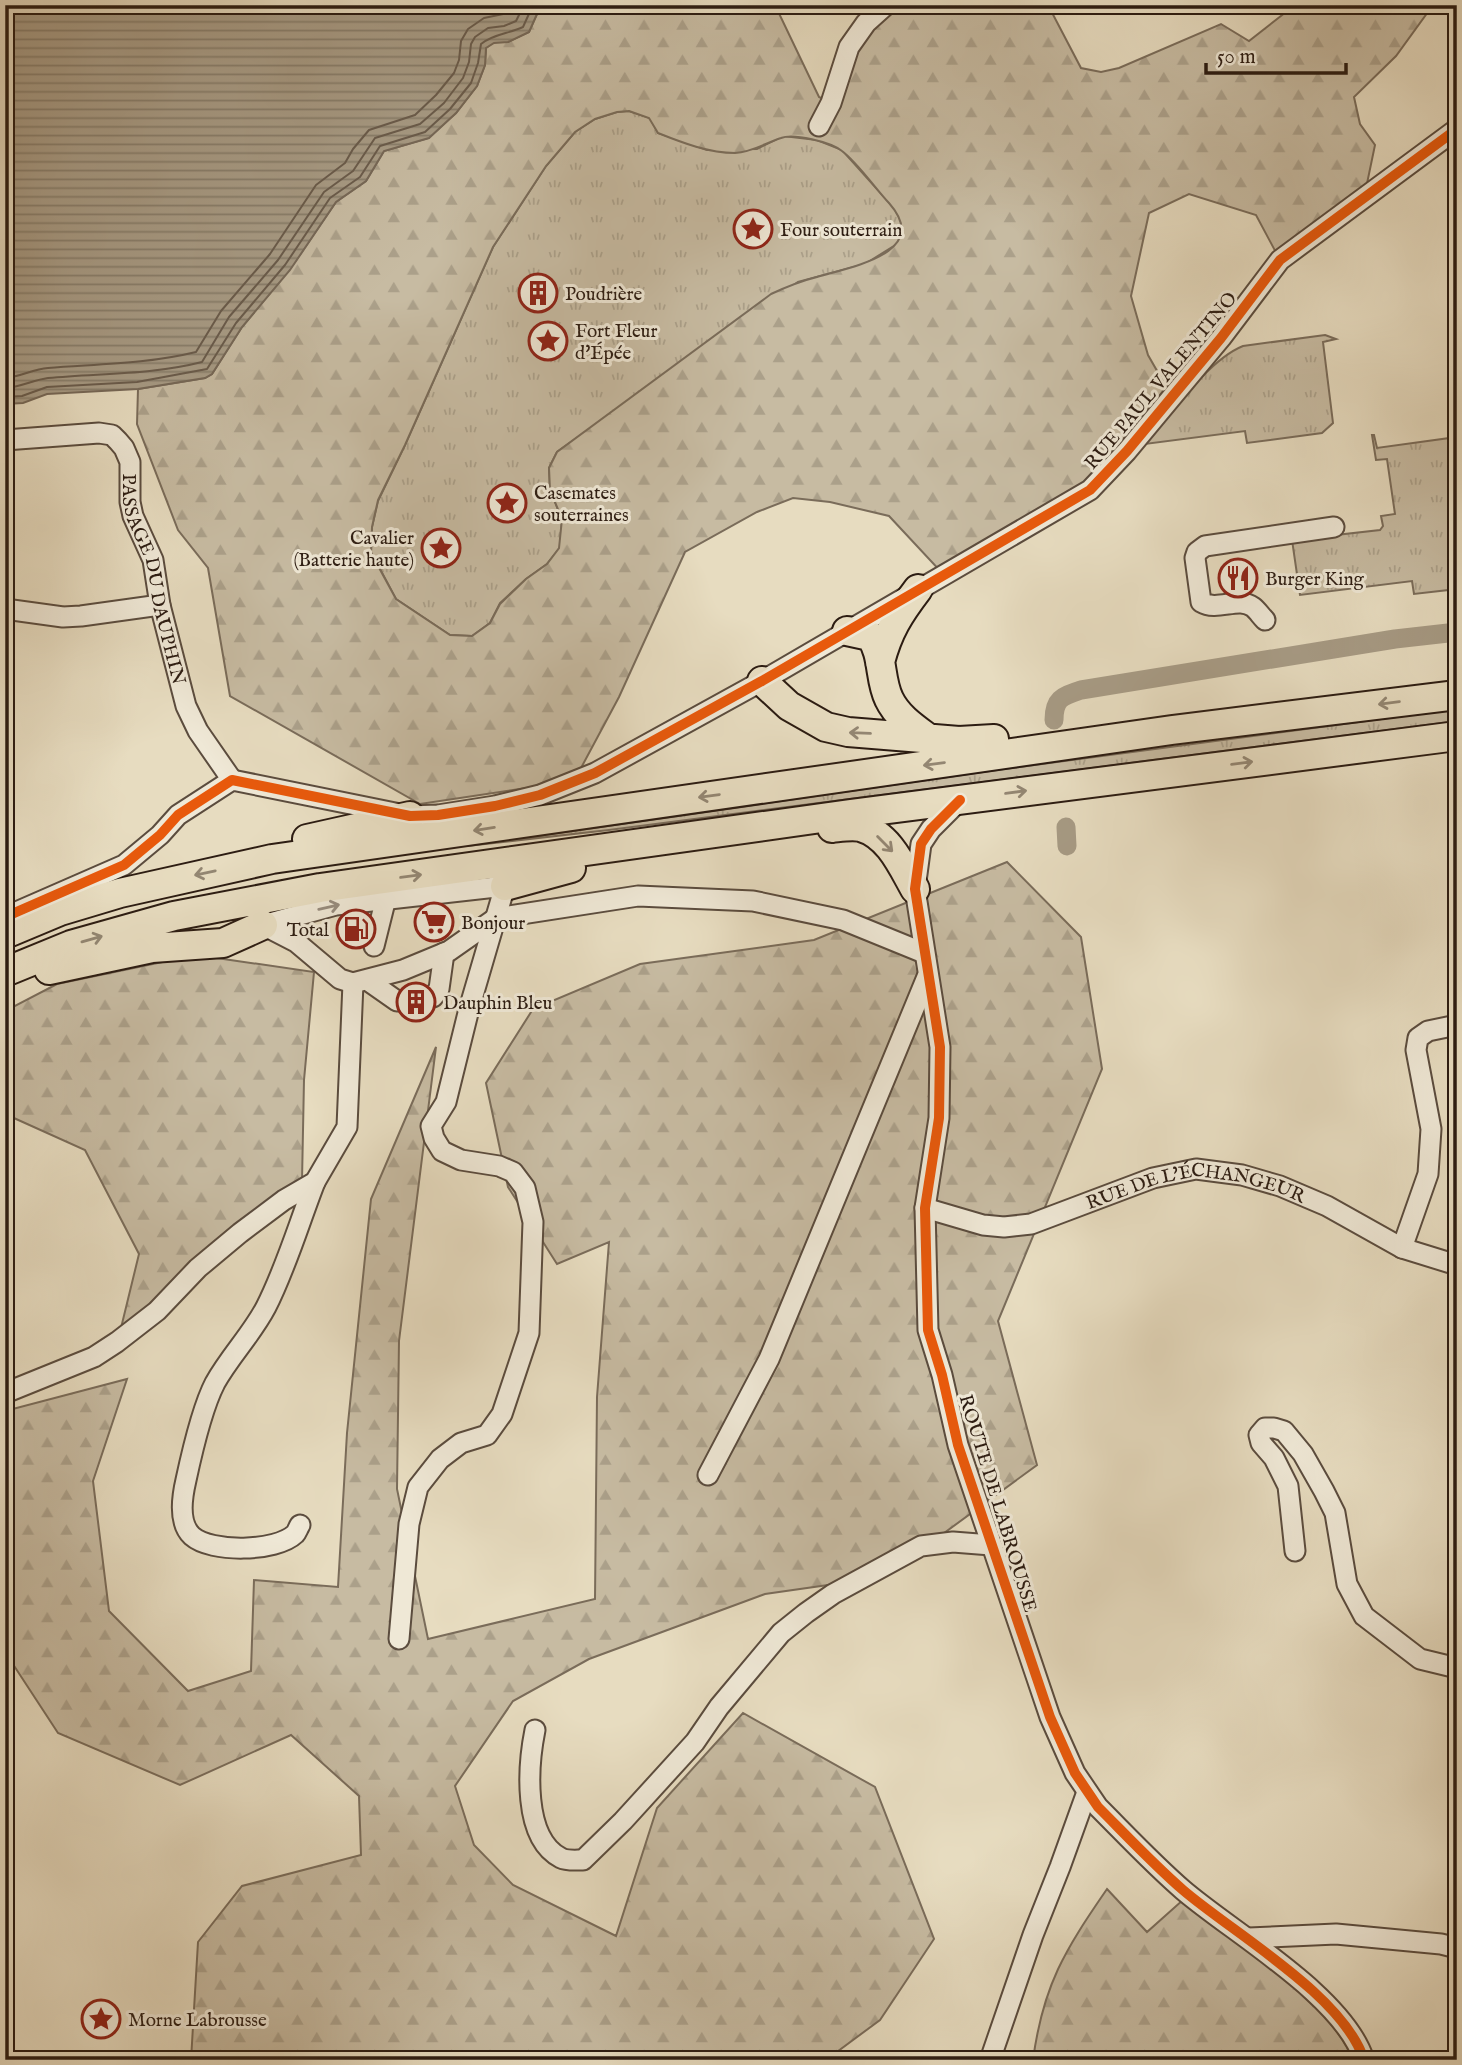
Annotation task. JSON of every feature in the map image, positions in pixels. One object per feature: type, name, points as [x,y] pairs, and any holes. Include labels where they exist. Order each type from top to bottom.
[{"type":"highway","points":[[880,662],[887,635],[918,589]]},
{"type":"highway","points":[[847,631],[870,636],[878,646],[889,699],[907,723],[928,738]]},
{"type":"highway","points":[[762,681],[789,706],[826,727],[848,732],[959,741],[1172,730]]},
{"type":"highway","points":[[5,934],[60,911],[120,893],[272,859],[1172,730],[1457,695]]},
{"type":"highway","points":[[5,972],[71,945],[187,913],[320,888],[774,824],[1457,736]]},
{"type":"highway","points":[[272,859],[298,842],[410,816]]},
{"type":"highway","points":[[774,824],[824,829],[860,827],[888,844],[915,889]]},
{"type":"highway","points":[[505,886],[706,834]]},
{"type":"highway","points":[[5,981],[152,948],[223,943],[263,925]]},
{"type":"street","points":[[819,126],[831,103],[849,47],[866,23],[886,5]]},
{"type":"street","name":"RUE PAUL VALENTINO","points":[[232,780],[410,816],[438,815],[495,806],[540,795],[595,773],[762,681],[1090,490],[1127,451],[1221,338],[1280,260],[1457,129]]},
{"type":"street","name":"PASSAGE DU DAUPHIN","points":[[5,440],[99,433],[112,435],[124,448],[130,462],[130,502],[133,516],[153,561],[160,605],[186,706],[198,731],[232,780]]},
{"type":"street","points":[[1265,620],[1247,604],[1218,607],[1201,602],[1195,558],[1198,552],[1205,546],[1334,527]]},
{"type":"street","points":[[5,609],[63,617],[160,605]]},
{"type":"street","points":[[5,917],[124,865],[160,835],[178,815],[232,780]]},
{"type":"street","name":"ROUTE DE LABROUSSE","points":[[960,800],[931,829],[921,844],[915,889],[940,1047],[939,1118],[925,1208],[928,1330],[958,1445],[1050,1717],[1075,1773],[1087,1792],[1098,1807],[1183,1890],[1249,1938],[1346,2024],[1364,2060]]},
{"type":"street","points":[[263,925],[336,905],[505,886],[446,1101],[431,1126],[442,1151],[461,1160],[499,1166],[513,1172],[525,1188],[533,1222],[529,1333],[502,1414],[487,1435],[461,1443],[440,1460],[418,1487],[409,1524],[398,1639]]},
{"type":"street","points":[[360,982],[404,970],[444,953],[496,918],[638,896],[753,901],[844,920],[924,953]]},
{"type":"street","points":[[374,946],[386,898]]},
{"type":"street","points":[[263,925],[296,942],[340,979],[360,982],[397,1001],[433,996],[439,989],[444,953]]},
{"type":"street","points":[[708,1475],[769,1359],[928,976]]},
{"type":"street","points":[[300,1525],[294,1535],[276,1543],[218,1548],[193,1536],[184,1525],[182,1506],[206,1406],[215,1382],[251,1334],[267,1306],[314,1182],[347,1127],[360,982]]},
{"type":"street","points":[[1402,1248],[1428,1174],[1431,1129],[1416,1050],[1418,1038],[1428,1031],[1457,1025]]},
{"type":"street","name":"RUE DE L'ÉCHANGEUR","points":[[925,1208],[983,1225],[1004,1227],[1031,1224],[1153,1178],[1196,1169],[1242,1175],[1280,1186],[1327,1206],[1402,1248],[1457,1265]]},
{"type":"street","points":[[5,1393],[94,1357],[117,1342],[157,1311],[198,1268],[240,1233],[284,1200],[314,1182]]},
{"type":"street","points":[[1295,1551],[1288,1486],[1274,1458],[1261,1443],[1259,1435],[1265,1428],[1284,1431],[1303,1454],[1324,1490],[1335,1513],[1347,1584],[1364,1616],[1420,1660],[1457,1668]]},
{"type":"street","points":[[535,1730],[529,1795],[536,1822],[549,1850],[564,1860],[583,1860],[623,1822],[695,1742],[719,1707],[782,1633],[806,1613],[833,1594],[921,1546],[953,1542],[991,1545]]},
{"type":"street","points":[[990,2060],[1032,1935],[1087,1792]]},
{"type":"street","points":[[1249,1938],[1336,1934],[1441,1944],[1457,1948]]},
{"type":"green space","points":[[541,5],[775,5],[819,97],[823,99],[836,55],[850,28],[874,5],[1048,5],[1081,68],[1101,72],[1119,68],[1221,24],[1249,41],[1295,5],[1433,5],[1396,56],[1354,97],[1360,124],[1375,145],[1364,198],[1280,260],[1256,215],[1189,194],[1149,213],[1131,296],[1148,355],[1172,397],[1114,464],[943,574],[889,516],[830,502],[793,498],[757,512],[685,552],[619,697],[581,768],[533,787],[420,804],[230,696],[208,568],[178,530],[137,424],[138,389],[205,378],[212,374],[242,327],[290,269],[336,202],[366,181],[384,151],[428,138],[456,113],[477,86],[485,65],[486,48],[494,42],[508,42],[529,32]],"holes":[[[629,111],[649,118],[658,133],[686,144],[716,151],[741,152],[787,137],[830,144],[854,162],[889,203],[900,220],[901,234],[894,246],[882,255],[771,294],[557,452],[549,468],[550,490],[562,519],[559,548],[547,564],[526,579],[500,604],[490,623],[472,636],[450,635],[396,599],[371,553],[372,527],[378,500],[493,247],[546,166],[575,132],[595,119]]]},
{"type":"green space","points":[[629,111],[650,118],[658,133],[707,150],[757,149],[783,136],[817,140],[842,150],[894,208],[903,224],[901,237],[897,244],[865,264],[798,282],[557,452],[549,468],[550,490],[562,519],[560,548],[547,564],[500,603],[490,623],[472,636],[450,635],[396,599],[371,552],[372,527],[378,501],[493,247],[546,166],[575,132],[595,119]]},
{"type":"green space","points":[[1325,335],[1336,339],[1323,342],[1333,423],[1322,433],[1247,443],[1245,431],[1145,444],[1190,389],[1230,353],[1243,346]]},
{"type":"green space","points":[[1372,435],[1377,448],[1457,437],[1457,589],[1414,594],[1412,581],[1300,595],[1292,540],[1380,530],[1383,526],[1381,516],[1395,514],[1387,459],[1376,460]]},
{"type":"green space","points":[[1457,709],[1457,721],[467,846],[1004,769]]},
{"type":"green space","points":[[1007,862],[1081,937],[1102,1069],[998,1321],[1037,1465],[884,1577],[765,1594],[589,1659],[513,1701],[455,1786],[474,1845],[513,1885],[616,1936],[657,1808],[743,1713],[875,1787],[934,1939],[880,2020],[826,2060],[191,2060],[198,1942],[242,1886],[361,1855],[359,1796],[291,1735],[180,1785],[58,1733],[5,1652],[5,1411],[127,1379],[93,1481],[109,1611],[188,1691],[251,1671],[254,1580],[338,1587],[347,1433],[371,1199],[436,1047],[399,1341],[397,1489],[428,1639],[595,1599],[597,1397],[609,1242],[557,1264],[508,1187],[486,1083],[533,1009],[640,964],[814,940]]},
{"type":"green space","points":[[196,955],[314,972],[304,1080],[302,1181],[120,1332],[139,1254],[85,1150],[5,1114],[5,1011],[57,984]]},
{"type":"green space","points":[[1107,1889],[1147,1932],[1184,1899],[1304,1997],[1343,2041],[1352,2060],[1033,2060],[1043,2010],[1058,1969]]},
{"type":"water","points":[[5,5],[541,5],[529,32],[486,48],[485,65],[477,86],[456,113],[429,138],[384,151],[366,181],[336,202],[290,270],[242,327],[212,374],[205,378],[138,389],[47,394],[23,403],[5,404]]},
{"type":"waterway","points":[[1054,720],[1058,702],[1081,690],[1395,639],[1457,632]]},
{"type":"waterway","points":[[1066,827],[1067,846]]},
{"type":"cycle path","points":[[5,917],[124,865],[160,835],[178,815],[232,780],[410,816],[438,815],[495,806],[540,795],[595,773],[762,681],[1090,490],[1127,451],[1221,338],[1280,260],[1457,129]]},
{"type":"cycle path","points":[[960,800],[931,829],[921,844],[915,889],[940,1047],[939,1118],[925,1208],[928,1330],[942,1375],[958,1445],[1050,1717],[1075,1773],[1098,1807],[1150,1860],[1204,1907],[1311,1989],[1353,2036],[1364,2060]]},
{"type":"place","name":"Four souterrain","points":[[753,229]]},
{"type":"place","name":"Poudrière","points":[[538,293]]},
{"type":"place","name":"Fort Fleur d'Épée","points":[[548,341]]},
{"type":"place","name":"Casemates souterraines","points":[[507,503]]},
{"type":"place","name":"Cavalier (Batterie haute)","points":[[441,548]]},
{"type":"place","name":"Burger King","points":[[1238,578]]},
{"type":"place","name":"Bonjour","points":[[434,922]]},
{"type":"place","name":"Total","points":[[356,929]]},
{"type":"place","name":"Dauphin Bleu","points":[[416,1002]]},
{"type":"place","name":"Morne Labrousse","points":[[101,2019]]}]
